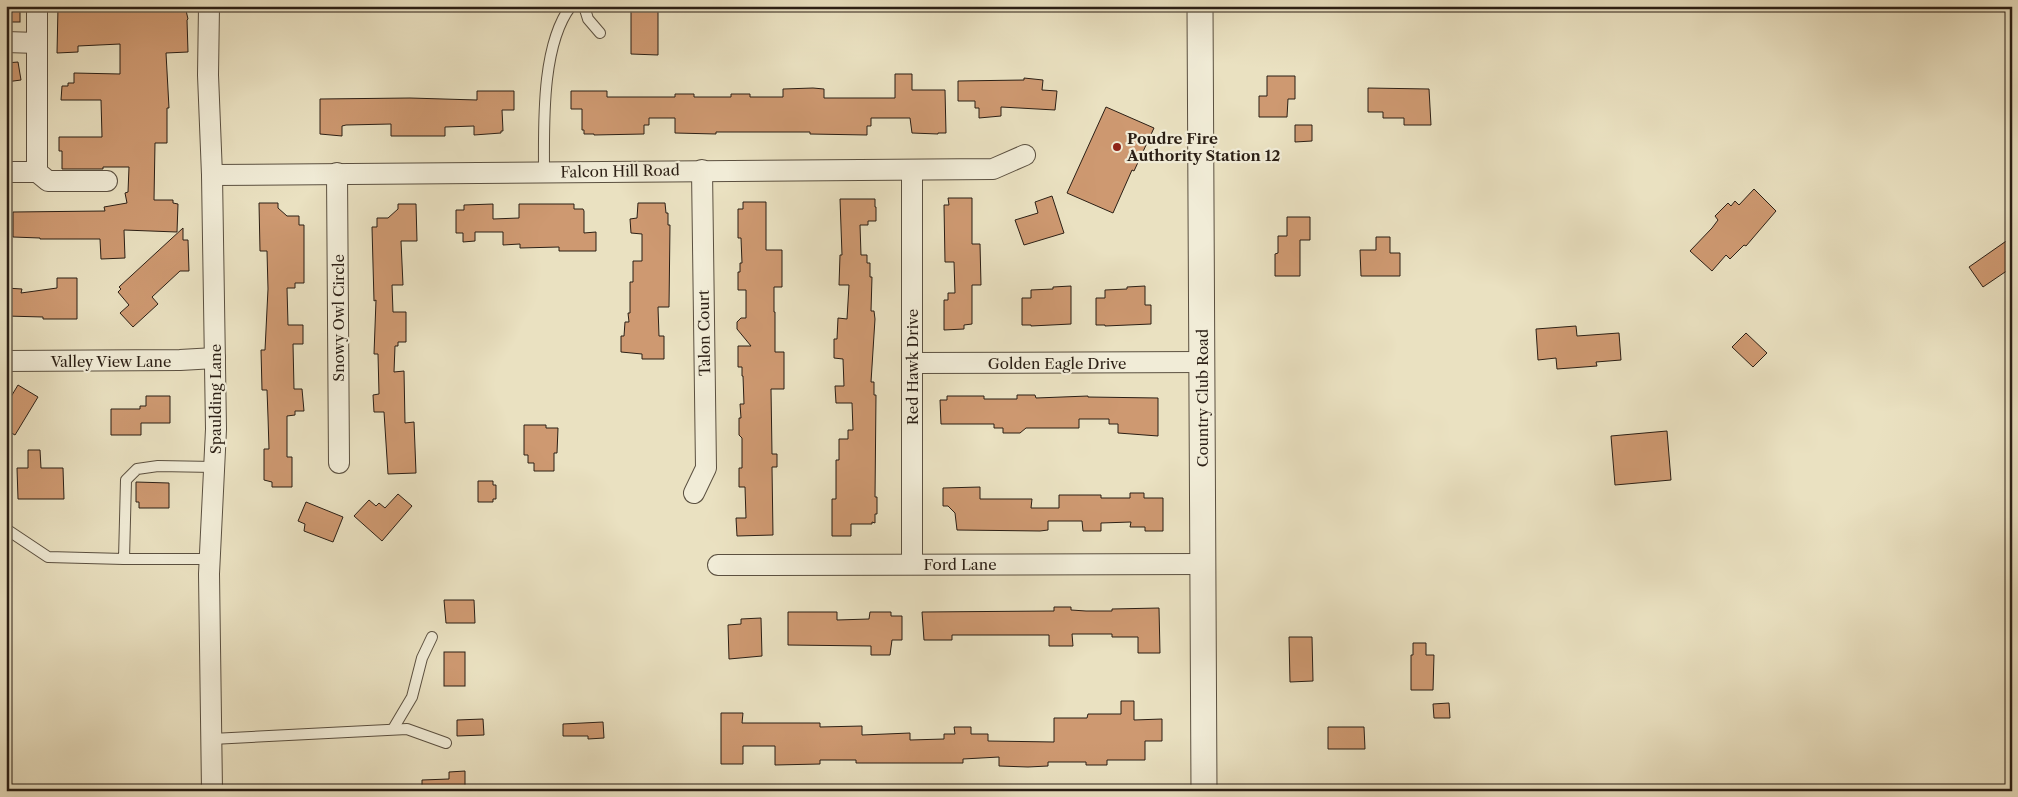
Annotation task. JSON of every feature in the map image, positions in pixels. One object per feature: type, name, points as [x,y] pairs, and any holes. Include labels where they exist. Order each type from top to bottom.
[{"type":"street","points":[[37,6],[37,172]]},
{"type":"street","name":"Spaulding Lane","points":[[209,6],[208,75],[212,176],[215,358],[214,467],[210,559],[212,791]]},
{"type":"street","name":"Country Club Road","points":[[1200,6],[1204,791]]},
{"type":"street","points":[[6,42],[37,43]]},
{"type":"street","name":"Falcon Hill Road","points":[[212,176],[702,170],[912,171],[993,169],[1025,155]]},
{"type":"street","name":"Talon Court","points":[[694,493],[706,468],[702,170]]},
{"type":"street","name":"Red Hawk Drive","points":[[912,171],[912,564]]},
{"type":"street","points":[[6,172],[37,172],[48,182],[107,181]]},
{"type":"street","name":"Snowy Owl Circle","points":[[337,174],[339,463]]},
{"type":"street","name":"Valley View Lane","points":[[6,361],[215,358]]},
{"type":"street","name":"Golden Eagle Drive","points":[[912,363],[1202,362]]},
{"type":"street","name":"Ford Lane","points":[[718,565],[1203,564]]},
{"type":"lane","points":[[544,172],[544,110],[549,72],[556,38],[572,6]]},
{"type":"lane","points":[[584,6],[588,19],[600,33]]},
{"type":"lane","points":[[124,558],[126,480],[137,469],[158,466],[214,467]]},
{"type":"lane","points":[[6,529],[48,557],[210,559]]},
{"type":"lane","points":[[393,729],[412,697],[422,658],[432,637]]},
{"type":"lane","points":[[212,739],[407,728],[446,743]]},
{"type":"building","points":[[6,6],[20,6],[20,22],[6,22]]},
{"type":"building","points":[[185,6],[188,19],[188,52],[166,53],[169,108],[167,108],[167,143],[155,143],[154,200],[173,200],[173,203],[178,204],[177,232],[124,230],[125,258],[101,259],[100,239],[13,237],[13,212],[105,211],[104,207],[127,203],[125,193],[128,192],[129,167],[62,169],[62,151],[59,151],[59,137],[102,137],[101,100],[61,100],[62,86],[74,83],[74,73],[120,74],[120,44],[78,46],[78,52],[57,53],[58,7]]},
{"type":"building","points":[[631,6],[658,6],[658,55],[631,54]]},
{"type":"building","points":[[18,62],[21,80],[6,82],[6,63]]},
{"type":"building","points":[[895,74],[912,74],[912,90],[945,90],[946,133],[912,133],[910,118],[871,118],[871,126],[867,126],[867,135],[810,134],[810,132],[675,133],[675,118],[649,118],[649,125],[644,125],[644,134],[594,135],[584,134],[584,130],[582,130],[582,109],[571,109],[571,91],[607,91],[607,97],[675,97],[675,94],[694,94],[694,97],[731,97],[731,94],[750,94],[750,97],[783,97],[783,89],[813,88],[824,89],[824,98],[895,98]]},
{"type":"building","points":[[1267,76],[1295,76],[1295,99],[1288,99],[1287,117],[1259,117],[1259,96],[1267,96]]},
{"type":"building","points":[[1024,78],[1043,80],[1042,90],[1057,91],[1055,110],[1001,107],[1001,116],[979,118],[979,108],[975,108],[975,101],[958,101],[958,81],[1024,80]]},
{"type":"building","points":[[1368,88],[1429,89],[1431,125],[1404,125],[1404,118],[1383,118],[1383,112],[1368,112]]},
{"type":"building","points":[[477,91],[514,91],[514,110],[502,110],[503,131],[501,133],[474,135],[474,126],[445,127],[445,136],[391,136],[391,124],[346,125],[342,126],[342,136],[320,134],[320,99],[410,98],[477,100]]},
{"type":"building","name":"Poudre Fire Authority Station 12","points":[[1106,107],[1154,128],[1134,171],[1132,170],[1113,213],[1067,193]]},
{"type":"building","points":[[1295,125],[1312,125],[1312,141],[1295,142]]},
{"type":"building","points":[[1754,189],[1776,211],[1746,246],[1744,245],[1730,259],[1726,255],[1712,271],[1690,251],[1712,228],[1718,220],[1715,216],[1728,203],[1731,206],[1735,201],[1739,205]]},
{"type":"building","points":[[1052,196],[1064,233],[1024,245],[1015,220],[1038,213],[1035,202]]},
{"type":"building","points":[[948,198],[972,198],[972,244],[980,244],[981,285],[972,285],[972,324],[964,325],[964,329],[944,330],[944,300],[948,300],[948,293],[955,293],[954,262],[945,262],[944,205],[949,205]]},
{"type":"building","points":[[840,199],[875,199],[876,207],[876,221],[868,221],[868,225],[860,225],[861,255],[867,255],[867,263],[870,263],[870,277],[872,277],[871,311],[874,311],[875,319],[871,382],[874,382],[874,395],[876,395],[875,497],[877,497],[877,514],[875,514],[875,523],[851,524],[851,536],[832,536],[832,499],[836,499],[836,460],[839,460],[839,439],[848,439],[848,430],[853,430],[852,403],[836,403],[835,386],[844,386],[843,359],[834,358],[834,339],[837,339],[838,318],[847,319],[849,285],[839,285],[840,255],[842,255]]},
{"type":"building","points":[[743,202],[766,202],[766,250],[782,250],[782,287],[774,287],[775,352],[784,352],[784,389],[771,389],[772,454],[777,454],[777,467],[772,467],[773,535],[737,536],[736,518],[746,518],[745,487],[739,487],[739,468],[742,468],[742,438],[739,435],[739,418],[741,418],[740,404],[744,404],[742,367],[738,367],[738,346],[751,346],[737,329],[737,322],[741,318],[746,318],[746,290],[738,290],[738,272],[740,272],[740,263],[742,263],[741,238],[738,238],[738,209],[743,209]]},
{"type":"building","points":[[259,203],[278,203],[278,208],[287,216],[299,216],[299,225],[304,225],[304,283],[295,283],[295,288],[287,288],[288,325],[303,325],[303,344],[293,344],[294,389],[302,389],[304,411],[295,411],[295,415],[287,416],[287,457],[292,457],[292,487],[272,487],[272,482],[264,480],[264,449],[269,449],[267,390],[262,390],[261,350],[265,350],[268,289],[267,251],[260,251]]},
{"type":"building","points":[[638,203],[665,203],[666,213],[668,213],[668,225],[670,225],[669,307],[658,307],[659,336],[664,336],[664,359],[642,359],[642,354],[621,352],[621,336],[624,336],[625,322],[629,322],[630,282],[633,282],[633,261],[642,261],[642,234],[631,233],[630,219],[637,218]]},
{"type":"building","points":[[398,204],[416,204],[417,241],[401,241],[403,285],[392,285],[393,312],[406,312],[406,342],[398,342],[398,346],[395,346],[394,372],[404,371],[405,423],[414,422],[416,473],[388,474],[384,412],[374,412],[373,395],[379,394],[378,354],[374,354],[376,300],[374,301],[372,227],[377,227],[377,218],[388,218],[398,209]]},
{"type":"building","points":[[493,204],[493,219],[519,218],[519,204],[574,204],[574,209],[583,209],[584,211],[584,233],[596,232],[596,251],[559,251],[559,247],[520,248],[520,244],[503,245],[503,232],[475,232],[475,241],[463,242],[463,233],[456,233],[456,210],[464,210],[464,205]]},
{"type":"building","points":[[1287,217],[1310,217],[1310,240],[1300,240],[1300,276],[1275,276],[1275,254],[1278,253],[1278,236],[1287,236]]},
{"type":"building","points":[[183,228],[183,240],[188,240],[189,271],[180,271],[152,297],[158,304],[133,327],[120,313],[129,305],[118,292],[121,289],[119,287]]},
{"type":"building","points":[[1376,237],[1390,237],[1390,253],[1400,253],[1400,276],[1361,276],[1360,250],[1376,250]]},
{"type":"building","points":[[2012,237],[2012,265],[2007,268],[2008,270],[1983,287],[1969,267]]},
{"type":"building","points":[[57,278],[77,278],[77,319],[6,316],[6,288],[22,289],[21,293],[57,288]]},
{"type":"building","points":[[1071,286],[1071,324],[1022,325],[1022,298],[1031,298],[1031,290]]},
{"type":"building","points":[[1145,286],[1145,305],[1151,305],[1151,324],[1096,325],[1096,298],[1105,298],[1105,290]]},
{"type":"building","points":[[1576,326],[1577,336],[1619,333],[1621,360],[1596,362],[1597,366],[1557,369],[1556,358],[1538,360],[1536,329]]},
{"type":"building","points":[[1746,333],[1767,353],[1753,367],[1732,347]]},
{"type":"building","points":[[18,385],[38,397],[15,435],[6,430],[6,405]]},
{"type":"building","points":[[1017,395],[1035,395],[1036,398],[1088,396],[1158,398],[1158,436],[1118,433],[1118,424],[1109,424],[1109,419],[1079,419],[1079,428],[1026,428],[1020,433],[1003,433],[1003,428],[994,428],[994,424],[941,424],[940,400],[947,400],[947,396],[984,396],[984,399],[1017,399]]},
{"type":"building","points":[[146,396],[170,396],[170,423],[141,423],[141,435],[111,435],[111,409],[140,409],[140,406],[146,406]]},
{"type":"building","points":[[524,425],[546,425],[546,428],[558,428],[557,453],[554,453],[554,471],[534,471],[534,463],[528,463],[528,455],[524,455]]},
{"type":"building","points":[[1667,431],[1671,480],[1615,485],[1611,436]]},
{"type":"building","points":[[28,450],[40,450],[41,468],[63,468],[64,499],[18,499],[17,468],[28,468]]},
{"type":"building","points":[[478,481],[493,481],[493,485],[496,485],[496,499],[493,499],[493,502],[478,502]]},
{"type":"building","points":[[136,482],[169,483],[169,508],[139,508],[139,502],[136,502]]},
{"type":"building","points":[[980,487],[980,499],[1032,499],[1031,508],[1059,508],[1059,495],[1101,495],[1101,498],[1130,498],[1130,493],[1144,493],[1144,498],[1163,498],[1163,531],[1145,531],[1145,527],[1130,527],[1131,522],[1101,523],[1101,531],[1083,531],[1082,521],[1048,521],[1048,530],[1040,531],[957,530],[955,513],[948,506],[943,506],[943,488]]},
{"type":"building","points":[[398,494],[412,506],[382,541],[354,516],[369,500],[376,506],[379,503],[385,508]]},
{"type":"building","points":[[306,502],[343,517],[333,542],[304,531],[305,524],[298,521]]},
{"type":"building","points":[[444,600],[474,600],[475,623],[446,623]]},
{"type":"building","points":[[1054,607],[1071,607],[1071,610],[1086,611],[1159,608],[1160,653],[1138,653],[1138,637],[1112,637],[1112,634],[1072,634],[1073,646],[1049,646],[1049,635],[952,635],[952,640],[924,640],[922,612],[1054,611]]},
{"type":"building","points":[[788,612],[837,612],[837,620],[869,619],[870,612],[891,612],[891,616],[902,616],[902,640],[892,640],[890,655],[871,655],[871,646],[788,645]]},
{"type":"building","points":[[761,618],[762,656],[729,659],[728,625],[741,624],[741,619]]},
{"type":"building","points":[[1289,637],[1312,637],[1313,681],[1290,682]]},
{"type":"building","points":[[1413,643],[1426,643],[1426,655],[1434,655],[1433,690],[1411,690]]},
{"type":"building","points":[[444,652],[465,652],[465,686],[444,686]]},
{"type":"building","points":[[1121,701],[1134,701],[1134,720],[1162,719],[1162,741],[1145,741],[1145,760],[1107,760],[1107,765],[1086,765],[1086,762],[1048,762],[1048,766],[1028,767],[999,766],[999,757],[963,759],[963,763],[856,763],[856,760],[820,760],[820,764],[775,765],[775,746],[743,746],[743,764],[721,764],[721,713],[743,713],[742,723],[820,723],[820,727],[862,726],[862,735],[910,733],[910,740],[944,739],[944,734],[955,734],[954,727],[971,727],[971,734],[988,734],[988,741],[1054,742],[1054,718],[1087,718],[1088,714],[1121,714]]},
{"type":"building","points":[[1449,703],[1450,718],[1434,718],[1433,704]]},
{"type":"building","points":[[483,719],[484,735],[457,736],[457,720]]},
{"type":"building","points":[[603,722],[604,738],[588,739],[588,736],[563,736],[563,724]]},
{"type":"building","points":[[1328,727],[1364,727],[1365,749],[1328,749]]},
{"type":"building","points":[[465,771],[465,791],[422,791],[422,780],[449,779],[449,772]]},
{"type":"place","name":"Poudre Fire Authority Station 12","points":[[1117,147]]}]
